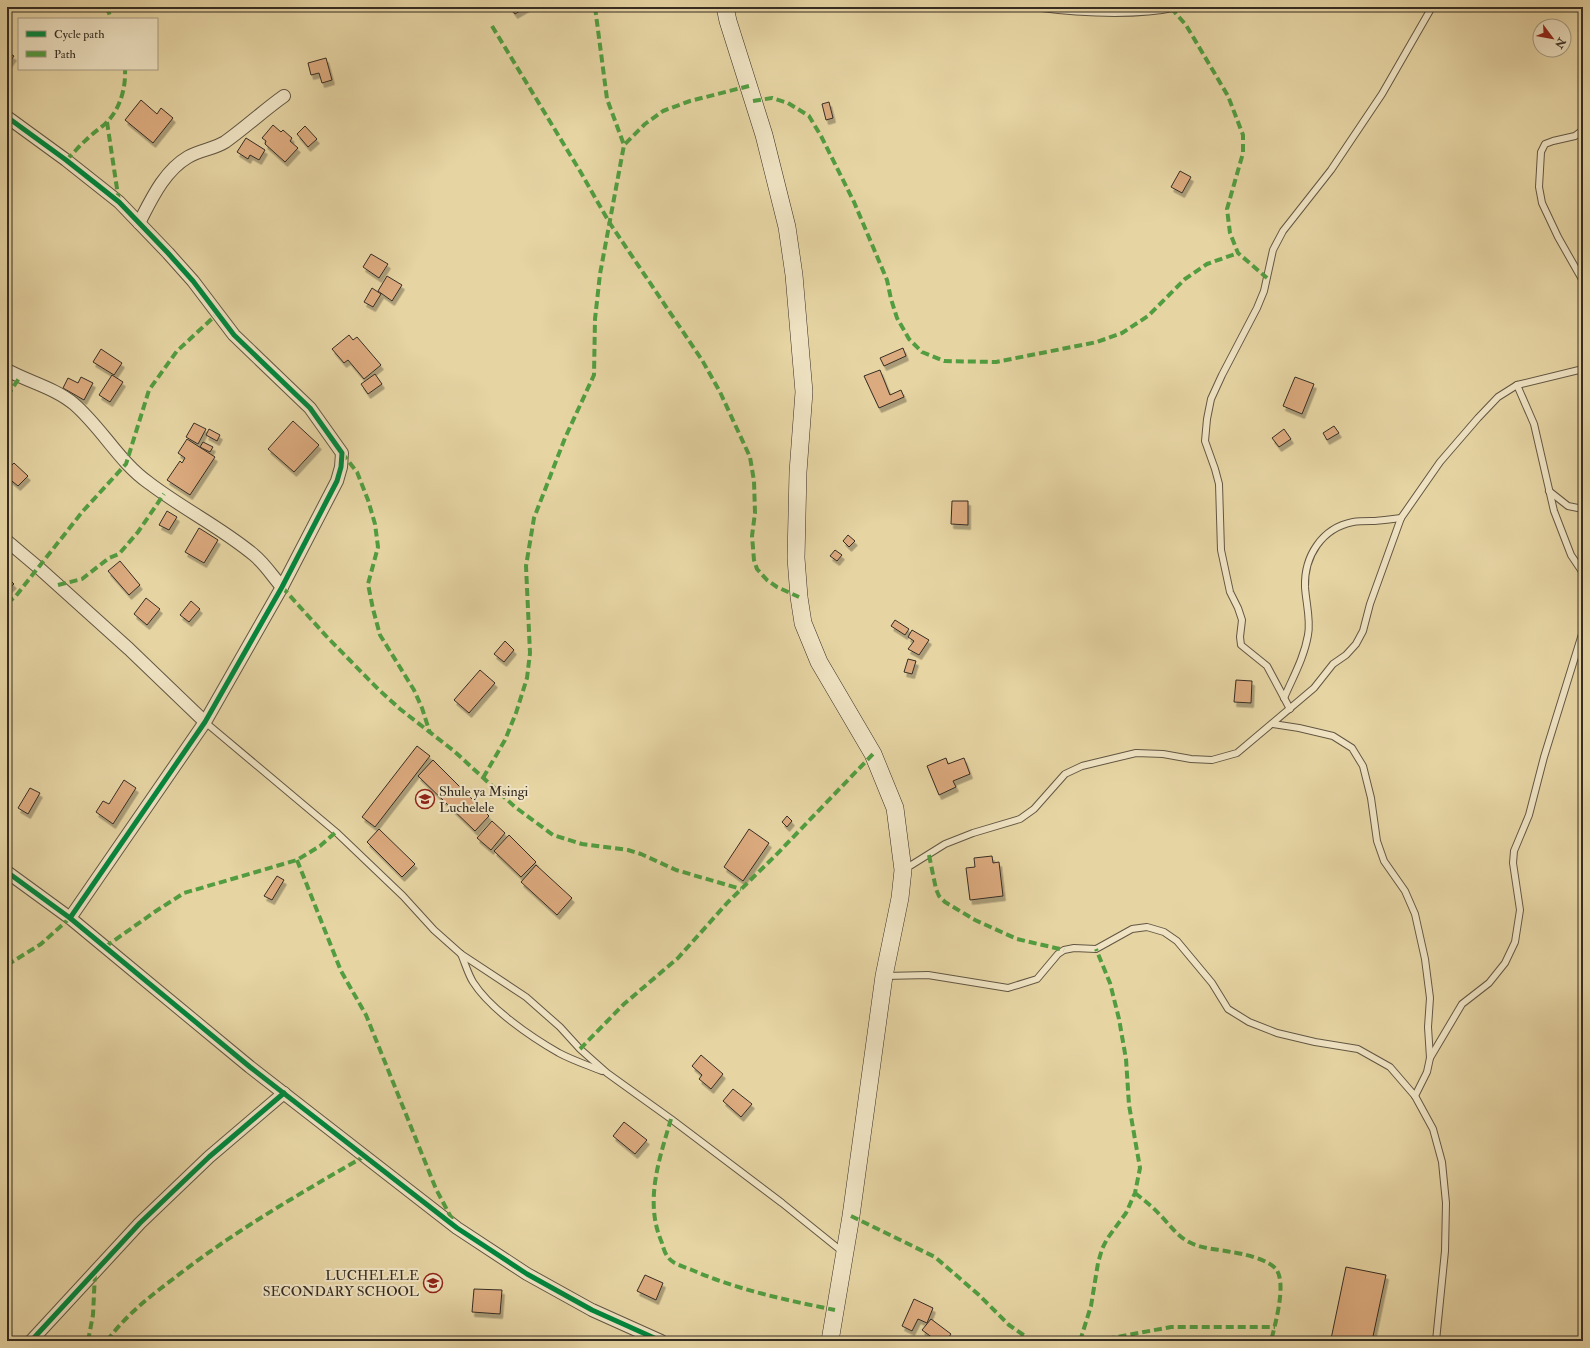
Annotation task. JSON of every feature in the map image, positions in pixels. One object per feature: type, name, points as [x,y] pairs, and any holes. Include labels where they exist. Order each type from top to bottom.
[{"type":"main road","points":[[725,7],[766,143],[787,227],[794,275],[804,392],[798,472],[796,558],[799,597],[803,622],[819,662],[873,754],[890,794],[895,808],[903,870],[900,898],[884,976],[845,1254],[830,1341]]},
{"type":"street","points":[[139,223],[162,182],[176,167],[188,157],[214,148],[225,142],[284,96]]},
{"type":"street","points":[[7,117],[66,160],[119,202],[193,281],[234,334],[310,408],[342,453],[341,467],[337,481],[282,587],[205,722],[70,918]]},
{"type":"street","points":[[7,370],[51,390],[72,403],[91,420],[126,464],[148,483],[228,535],[255,556],[282,587]]},
{"type":"street","points":[[7,541],[123,643],[205,722]]},
{"type":"street","points":[[7,872],[70,918],[250,1067],[457,1228],[527,1274],[592,1310],[661,1341]]},
{"type":"street","points":[[31,1341],[140,1223],[209,1157],[284,1094]]},
{"type":"lane","points":[[1033,7],[1126,13],[1178,7]]},
{"type":"lane","points":[[1290,709],[1267,666],[1241,645],[1240,637],[1242,620],[1230,592],[1221,550],[1219,484],[1205,441],[1211,399],[1262,296],[1273,250],[1283,231],[1331,170],[1382,94],[1432,7]]},
{"type":"lane","points":[[1583,130],[1575,136],[1545,144],[1541,152],[1539,187],[1542,203],[1558,237],[1583,281]]},
{"type":"lane","points":[[903,870],[945,844],[973,833],[1020,819],[1034,809],[1065,774],[1082,766],[1136,753],[1163,754],[1191,759],[1212,760],[1237,753],[1314,688],[1333,664],[1356,644],[1363,631],[1370,604],[1401,518],[1440,462],[1478,418],[1498,397],[1517,385],[1583,368]]},
{"type":"lane","points":[[1517,385],[1534,424],[1549,492],[1561,533],[1571,555],[1583,573]]},
{"type":"lane","points":[[1549,492],[1568,506],[1583,509]]},
{"type":"lane","points":[[1284,698],[1302,658],[1308,634],[1308,612],[1305,586],[1308,564],[1315,547],[1324,536],[1353,522],[1401,518]]},
{"type":"lane","points":[[1430,1058],[1462,1004],[1493,978],[1505,963],[1515,942],[1520,910],[1513,863],[1514,851],[1529,815],[1544,757],[1583,631]]},
{"type":"lane","points":[[205,722],[336,832],[403,896],[434,930],[461,954],[526,997],[560,1027],[580,1049],[607,1073],[776,1198],[845,1254]]},
{"type":"lane","points":[[1273,724],[1333,736],[1352,748],[1363,766],[1371,798],[1377,841],[1384,861],[1405,891],[1415,914],[1426,959],[1430,998],[1428,1027],[1430,1058],[1427,1072],[1415,1096]]},
{"type":"lane","points":[[884,976],[928,975],[1008,988],[1037,979],[1058,954],[1064,950],[1074,948],[1096,949],[1132,929],[1148,927],[1164,932],[1177,941],[1212,983],[1228,1010],[1249,1022],[1277,1033],[1315,1042],[1358,1049],[1390,1066],[1415,1096],[1433,1129],[1442,1162],[1446,1203],[1445,1251],[1436,1341]]},
{"type":"lane","points":[[461,954],[473,982],[482,995],[499,1011],[529,1034],[560,1053],[607,1073]]},
{"type":"building","points":[[510,7],[527,7],[515,14]]},
{"type":"building","points":[[7,52],[14,56],[7,66]]},
{"type":"building","points":[[326,58],[332,80],[322,83],[319,73],[311,75],[308,63]]},
{"type":"building","points":[[141,100],[157,114],[161,108],[173,118],[153,143],[125,120]]},
{"type":"building","points":[[829,102],[833,118],[826,120],[822,104]]},
{"type":"building","points":[[273,125],[281,132],[283,130],[292,138],[290,141],[298,148],[285,162],[265,144],[266,141],[262,138]]},
{"type":"building","points":[[305,126],[317,139],[308,147],[297,134]]},
{"type":"building","points":[[246,138],[265,150],[259,160],[250,155],[248,159],[237,152]]},
{"type":"building","points":[[1180,171],[1191,177],[1182,193],[1171,187]]},
{"type":"building","points":[[371,254],[388,264],[379,278],[363,267]]},
{"type":"building","points":[[387,276],[402,285],[392,301],[378,291]]},
{"type":"building","points":[[372,288],[381,294],[373,307],[364,302]]},
{"type":"building","points":[[349,335],[353,340],[357,337],[381,365],[364,379],[348,360],[344,363],[332,349]]},
{"type":"building","points":[[903,348],[906,356],[884,366],[880,358]]},
{"type":"building","points":[[101,349],[122,363],[114,375],[93,362]]},
{"type":"building","points":[[880,370],[890,395],[901,390],[904,397],[879,408],[864,376]]},
{"type":"building","points":[[375,374],[382,384],[368,394],[361,384]]},
{"type":"building","points":[[112,375],[123,382],[110,402],[99,395]]},
{"type":"building","points":[[81,377],[93,383],[84,400],[63,388],[68,378],[78,383]]},
{"type":"building","points":[[1295,377],[1314,384],[1302,414],[1283,406]]},
{"type":"building","points":[[293,421],[319,445],[294,472],[268,449]]},
{"type":"building","points":[[194,423],[206,429],[198,444],[186,437]]},
{"type":"building","points":[[1334,426],[1339,433],[1327,440],[1323,433]]},
{"type":"building","points":[[209,429],[220,435],[217,441],[206,435]]},
{"type":"building","points":[[1284,429],[1291,439],[1279,447],[1272,438]]},
{"type":"building","points":[[187,439],[215,457],[190,495],[167,480],[180,461],[182,463],[185,458],[178,453]]},
{"type":"building","points":[[203,442],[213,447],[210,452],[200,447]]},
{"type":"building","points":[[14,463],[28,476],[18,486],[7,477],[7,470]]},
{"type":"building","points":[[952,501],[968,501],[968,525],[951,524]]},
{"type":"building","points":[[167,511],[177,517],[169,530],[159,525]]},
{"type":"building","points":[[199,528],[218,540],[204,563],[185,552]]},
{"type":"building","points":[[848,535],[855,541],[849,547],[843,541]]},
{"type":"building","points":[[835,550],[842,555],[837,561],[830,556]]},
{"type":"building","points":[[120,561],[140,585],[129,595],[108,571]]},
{"type":"building","points":[[7,577],[14,584],[7,590]]},
{"type":"building","points":[[146,598],[160,609],[147,625],[134,614]]},
{"type":"building","points":[[191,601],[200,609],[189,622],[180,615]]},
{"type":"building","points":[[895,620],[909,629],[905,635],[891,626]]},
{"type":"building","points":[[912,630],[929,640],[919,655],[908,649],[914,641],[908,637]]},
{"type":"building","points":[[505,641],[514,650],[504,662],[494,654]]},
{"type":"building","points":[[908,659],[916,661],[912,674],[904,672]]},
{"type":"building","points":[[480,670],[495,683],[469,713],[454,700]]},
{"type":"building","points":[[1236,680],[1252,681],[1251,703],[1234,702]]},
{"type":"building","points":[[417,746],[430,756],[375,827],[362,817]]},
{"type":"building","points":[[946,758],[948,764],[964,758],[970,774],[953,781],[956,787],[939,795],[927,766]]},
{"type":"building","points":[[433,760],[489,816],[475,831],[418,776]]},
{"type":"building","points":[[124,780],[136,788],[113,824],[96,812],[103,801],[109,804]]},
{"type":"building","points":[[30,788],[40,793],[28,814],[18,808]]},
{"type":"building","points":[[787,816],[792,821],[787,827],[782,822]]},
{"type":"building","points":[[492,821],[505,833],[491,850],[477,838]]},
{"type":"building","points":[[379,829],[415,864],[402,877],[367,842]]},
{"type":"building","points":[[749,829],[769,843],[743,881],[724,867]]},
{"type":"building","points":[[509,835],[536,862],[521,877],[494,851]]},
{"type":"building","points":[[992,856],[993,863],[999,862],[1003,896],[970,900],[966,868],[975,867],[974,858]]},
{"type":"building","points":[[536,865],[572,898],[557,915],[521,882]]},
{"type":"building","points":[[277,876],[284,880],[272,900],[264,896]]},
{"type":"building","points":[[701,1055],[723,1074],[711,1089],[699,1079],[702,1075],[692,1066]]},
{"type":"building","points":[[733,1089],[752,1104],[741,1117],[723,1101]]},
{"type":"building","points":[[624,1122],[647,1140],[635,1154],[613,1136]]},
{"type":"building","points":[[1346,1267],[1386,1275],[1372,1341],[1338,1341],[1331,1339]]},
{"type":"building","points":[[645,1275],[663,1283],[656,1300],[637,1291]]},
{"type":"building","points":[[474,1289],[502,1290],[500,1314],[472,1312]]},
{"type":"building","points":[[914,1299],[933,1308],[927,1323],[918,1319],[912,1331],[902,1326]]},
{"type":"building","points":[[931,1319],[951,1334],[946,1341],[937,1341],[922,1330]]},
{"type":"marked path","points":[[107,7],[111,18]]},
{"type":"marked path","points":[[595,7],[607,99],[624,145]]},
{"type":"marked path","points":[[1171,8],[1186,25],[1228,96],[1243,135],[1243,153],[1227,209],[1230,233],[1238,253],[1267,278]]},
{"type":"marked path","points":[[492,26],[580,171],[609,222],[702,360],[720,392],[750,457],[754,481],[755,513],[752,536],[754,560],[757,569],[767,580],[777,587],[799,597]]},
{"type":"marked path","points":[[66,160],[88,138],[105,124],[115,112],[123,91],[125,70]]},
{"type":"marked path","points":[[483,778],[505,740],[516,713],[527,678],[530,653],[526,566],[534,518],[565,438],[594,375],[595,319],[600,274],[624,145],[645,124],[663,111],[690,101],[749,86]]},
{"type":"marked path","points":[[753,101],[772,98],[788,103],[809,116],[821,136],[854,202],[887,280],[897,318],[909,339],[922,352],[944,361],[996,362],[1097,342],[1122,333],[1148,316],[1185,279],[1207,264],[1238,253]]},
{"type":"marked path","points":[[107,122],[119,202]]},
{"type":"marked path","points":[[7,603],[15,597],[83,511],[126,464],[149,390],[177,351],[217,314]]},
{"type":"marked path","points":[[7,396],[20,377]]},
{"type":"marked path","points":[[342,453],[357,472],[368,500],[375,524],[378,547],[368,584],[380,635],[414,690],[422,708],[430,733]]},
{"type":"marked path","points":[[58,585],[82,579],[109,558],[119,554],[138,532],[164,494]]},
{"type":"marked path","points":[[282,587],[328,638],[378,689],[400,709],[454,751],[515,807],[553,835],[582,844],[628,850],[641,854],[676,870],[741,889]]},
{"type":"marked path","points":[[580,1049],[624,1004],[678,958],[728,902],[775,856],[873,754]]},
{"type":"marked path","points":[[105,947],[184,893],[297,860],[320,846],[336,832]]},
{"type":"marked path","points":[[929,855],[936,889],[939,896],[945,902],[975,920],[1017,939],[1064,950]]},
{"type":"marked path","points":[[297,860],[341,971],[366,1015],[436,1189],[454,1223]]},
{"type":"marked path","points":[[7,965],[41,944],[70,918]]},
{"type":"marked path","points":[[1080,1341],[1091,1306],[1098,1263],[1102,1249],[1107,1239],[1126,1213],[1135,1193],[1140,1168],[1129,1105],[1126,1059],[1119,1019],[1110,983],[1096,949]]},
{"type":"marked path","points":[[671,1119],[655,1181],[654,1212],[657,1228],[665,1252],[672,1262],[709,1277],[745,1289],[835,1310]]},
{"type":"marked path","points":[[107,1341],[138,1307],[219,1245],[267,1214],[365,1156]]},
{"type":"marked path","points":[[1135,1193],[1154,1209],[1185,1240],[1204,1247],[1255,1258],[1268,1263],[1276,1269],[1279,1275],[1280,1294],[1271,1341]]},
{"type":"marked path","points":[[851,1216],[935,1257],[979,1295],[1009,1325],[1032,1341]]},
{"type":"marked path","points":[[88,1341],[93,1315],[95,1273]]},
{"type":"marked path","points":[[1095,1341],[1171,1327],[1275,1327]]},
{"type":"cycle path","points":[[7,117],[66,160],[119,202],[193,281],[234,335],[310,408],[342,453],[341,467],[337,481],[282,587],[205,722],[70,918]]},
{"type":"cycle path","points":[[7,872],[70,918],[250,1067],[457,1228],[527,1274],[592,1310],[661,1341]]},
{"type":"cycle path","points":[[31,1341],[140,1223],[209,1157],[284,1093]]},
{"type":"place","name":"Shule ya Msingi Luchelele","points":[[425,799]]},
{"type":"place","name":"LUCHELELE SECONDARY SCHOOL","points":[[433,1283]]}]
